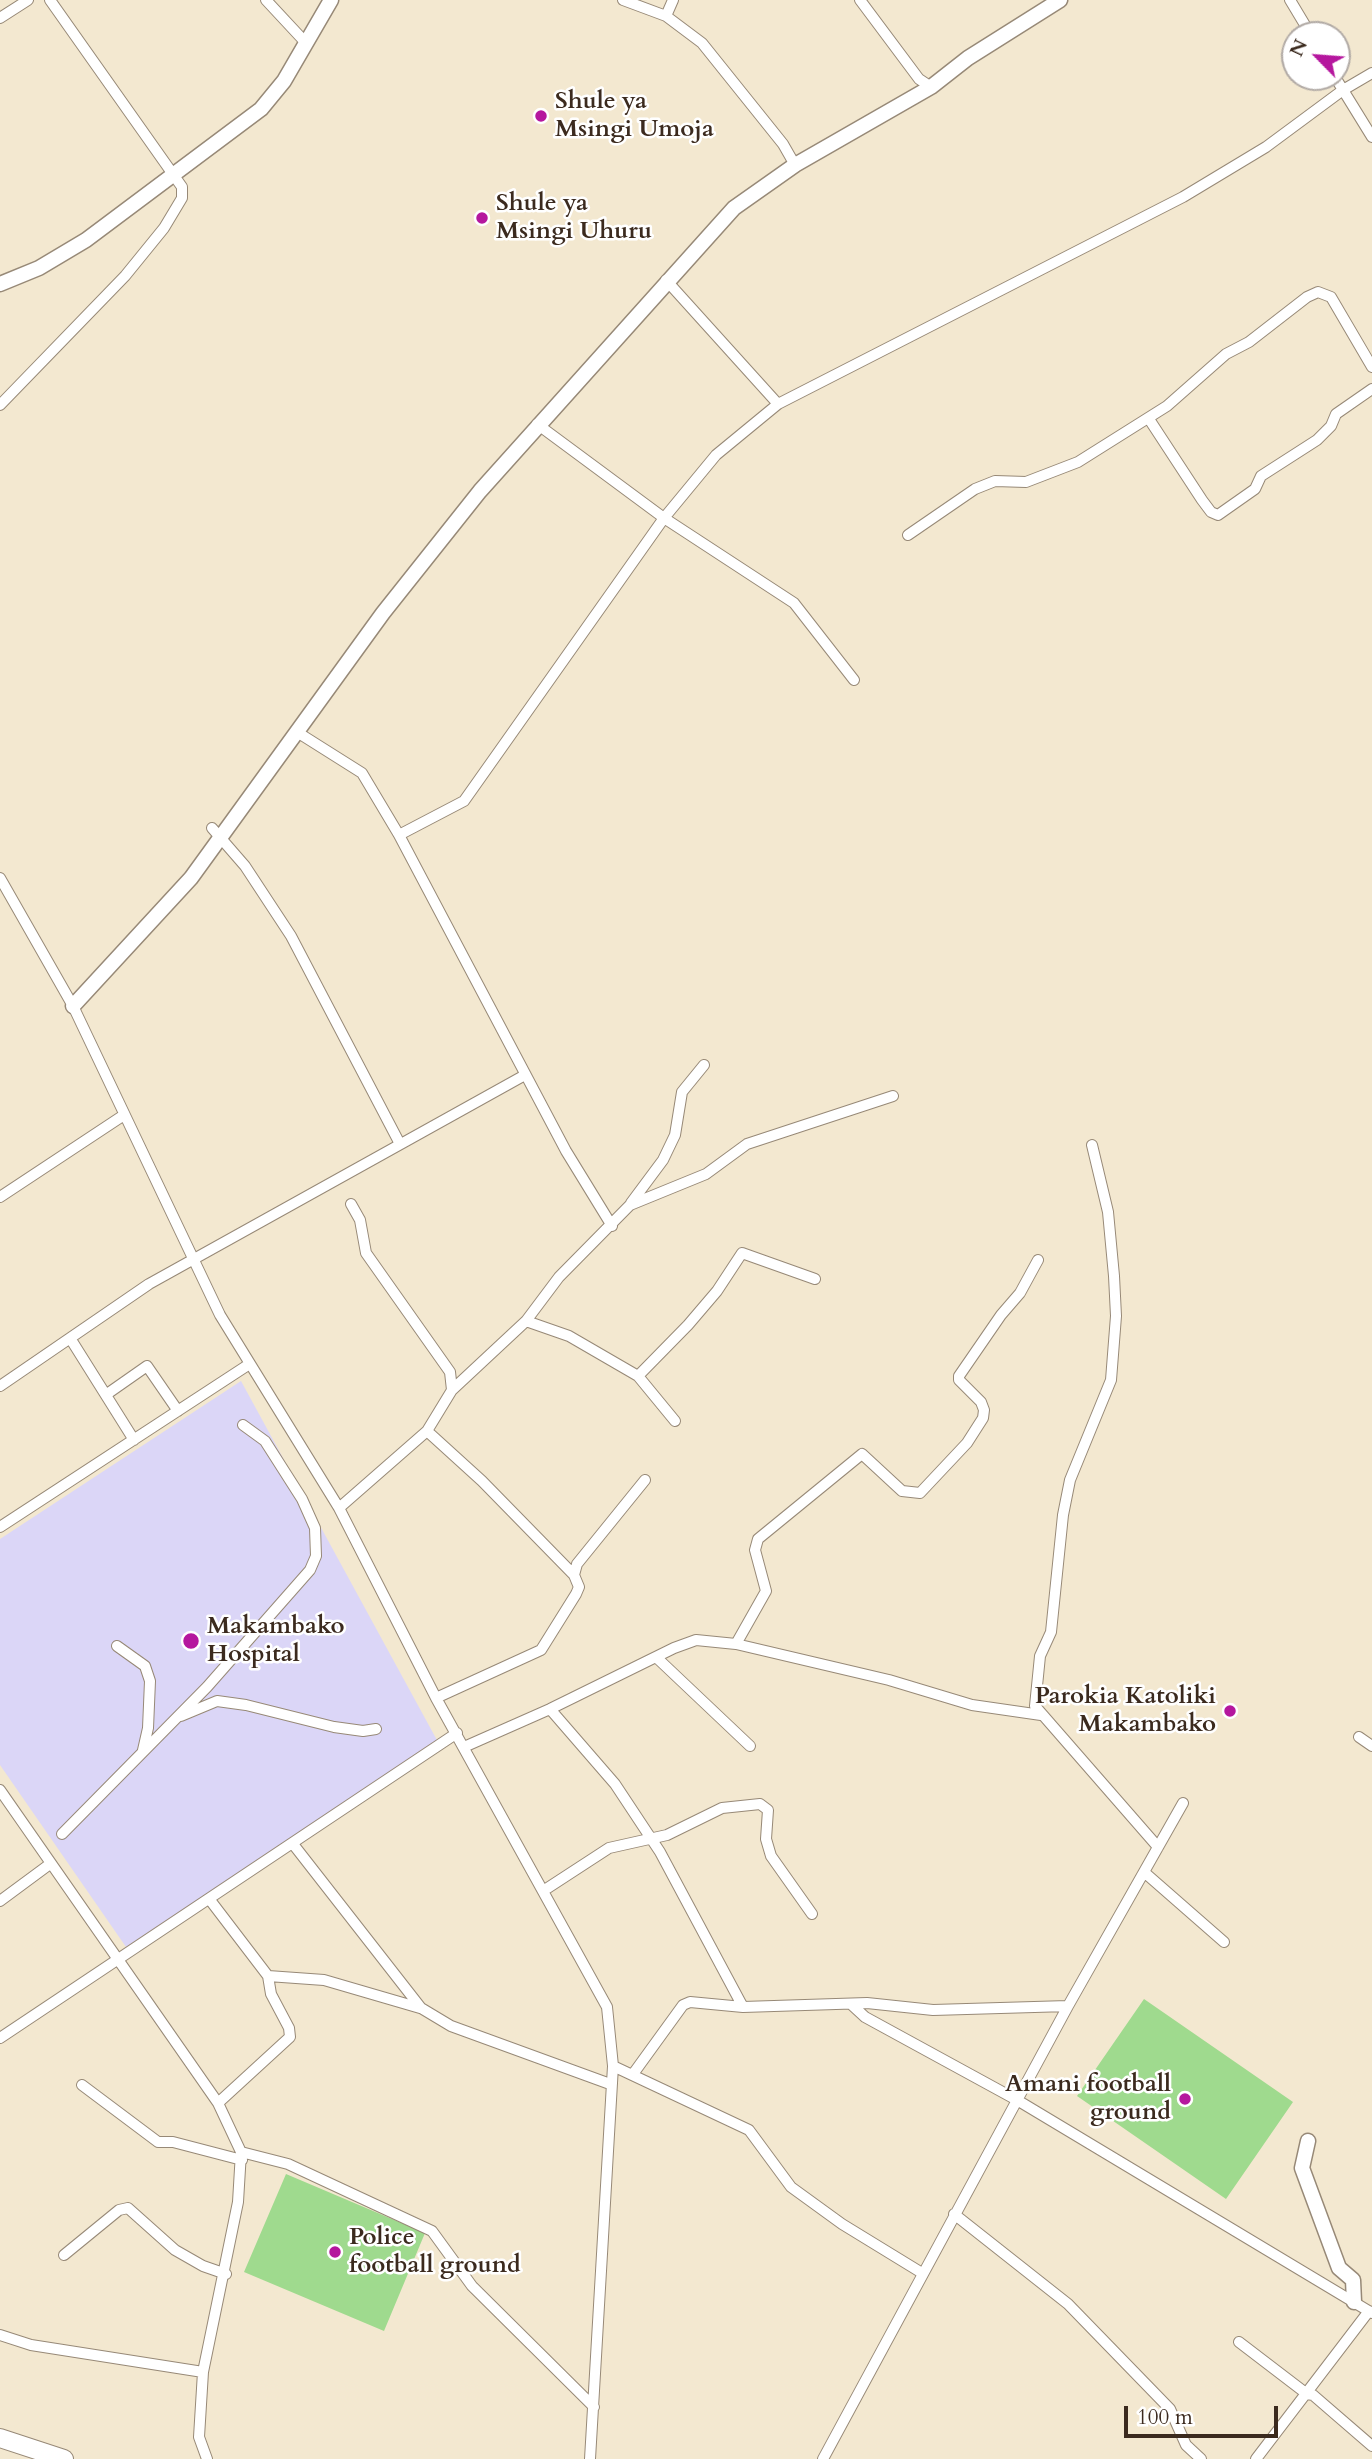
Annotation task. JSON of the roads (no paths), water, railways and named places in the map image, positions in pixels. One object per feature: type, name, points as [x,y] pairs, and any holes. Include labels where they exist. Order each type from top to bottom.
[{"type":"highway","points":[[0,2438],[64,2459]]},
{"type":"street","points":[[0,18],[28,0]]},
{"type":"street","points":[[0,405],[125,276],[164,229],[182,198],[182,187],[50,0]]},
{"type":"street","points":[[266,0],[306,43]]},
{"type":"street","points":[[0,284],[63,255],[261,108],[284,81],[331,0]]},
{"type":"street","points":[[623,0],[666,16],[702,43],[783,144],[795,165]]},
{"type":"street","points":[[666,16],[673,0]]},
{"type":"street","points":[[860,0],[919,79],[931,87]]},
{"type":"street","points":[[1290,0],[1303,21]]},
{"type":"street","points":[[73,1006],[191,878],[216,833],[296,732],[383,613],[537,424],[734,208],[795,165],[931,87],[968,58],[1050,3]]},
{"type":"street","points":[[1351,85],[1372,73]]},
{"type":"street","points":[[399,835],[464,801],[664,518],[716,455],[778,404],[1183,197],[1266,147],[1342,91]]},
{"type":"street","points":[[1344,91],[1372,137]]},
{"type":"street","points":[[666,281],[778,404]]},
{"type":"street","points":[[908,535],[975,489],[995,481],[1026,482],[1078,462],[1149,419],[1192,386],[1226,354],[1249,342],[1307,297],[1318,292],[1331,298],[1372,367]]},
{"type":"street","points":[[1149,419],[1210,512],[1218,515],[1255,489],[1261,476],[1317,440],[1331,426],[1336,414],[1372,389]]},
{"type":"street","points":[[537,424],[664,518],[794,603],[854,680]]},
{"type":"street","points":[[296,732],[362,773],[399,835],[566,1151],[612,1226]]},
{"type":"street","points":[[216,833],[245,866],[291,936],[400,1144]]},
{"type":"street","points":[[0,878],[73,1006],[193,1259],[248,1365],[339,1508],[436,1698],[607,2007],[613,2066],[590,2459]]},
{"type":"street","points":[[339,1508],[427,1431],[452,1390],[526,1321],[559,1277],[630,1205],[663,1160],[675,1135],[682,1092],[704,1065]]},
{"type":"street","points":[[0,1384],[149,1284],[525,1074]]},
{"type":"street","points":[[630,1205],[706,1174],[747,1144],[893,1096]]},
{"type":"street","points":[[0,1197],[124,1115]]},
{"type":"street","points":[[1091,1146],[1108,1212],[1116,1316],[1111,1380],[1070,1480],[1063,1515],[1051,1632],[1040,1656],[1035,1706],[1158,1847]]},
{"type":"street","points":[[351,1204],[360,1220],[366,1253],[450,1372],[452,1390]]},
{"type":"street","points":[[638,1376],[688,1325],[742,1254],[816,1279]]},
{"type":"street","points":[[736,1644],[766,1591],[755,1550],[758,1539],[862,1454],[902,1491],[920,1493],[967,1443],[983,1418],[984,1410],[981,1402],[959,1376],[1001,1315],[1020,1293],[1038,1261]]},
{"type":"street","points":[[526,1321],[569,1336],[638,1376],[675,1421]]},
{"type":"street","points":[[70,1338],[134,1440]]},
{"type":"street","points":[[0,1527],[248,1365]]},
{"type":"street","points":[[107,1394],[147,1366],[152,1369],[178,1411]]},
{"type":"street","points":[[62,1834],[207,1687],[310,1570],[316,1556],[315,1528],[302,1499],[265,1441],[243,1425]]},
{"type":"street","points":[[427,1431],[482,1481],[574,1576],[579,1587],[541,1650],[436,1698]]},
{"type":"street","points":[[574,1576],[577,1564],[645,1480]]},
{"type":"street","points":[[464,1746],[696,1640],[736,1644],[889,1680],[972,1705],[1041,1715]]},
{"type":"street","points":[[117,1646],[145,1666],[150,1681],[148,1728],[143,1751]]},
{"type":"street","points":[[656,1657],[750,1746]]},
{"type":"street","points":[[174,1718],[217,1701],[246,1704],[334,1727],[363,1731],[376,1729]]},
{"type":"street","points":[[550,1709],[615,1784],[660,1852],[743,2007]]},
{"type":"street","points":[[0,2038],[118,1962],[457,1733]]},
{"type":"street","points":[[1359,1737],[1372,1746]]},
{"type":"street","points":[[0,1790],[218,2103],[241,2156],[226,2274],[203,2372],[199,2437],[207,2459]]},
{"type":"street","points":[[823,2459],[1068,2006],[1183,1803]]},
{"type":"street","points":[[543,1891],[609,1848],[634,1840],[667,1835],[722,1808],[738,1804],[765,1806],[766,1839],[771,1856],[812,1914]]},
{"type":"street","points":[[293,1844],[421,2008]]},
{"type":"street","points":[[0,1901],[50,1864]]},
{"type":"street","points":[[1144,1872],[1224,1942]]},
{"type":"street","points":[[210,1900],[268,1976],[271,1994],[289,2028],[290,2037],[218,2103]]},
{"type":"street","points":[[268,1976],[324,1980],[421,2008],[451,2026],[610,2084]]},
{"type":"street","points":[[633,2074],[682,2005],[690,2002],[743,2007],[867,2003],[933,2010],[1068,2006]]},
{"type":"street","points":[[852,2005],[865,2017],[1017,2100],[1371,2312],[1256,2459]]},
{"type":"street","points":[[613,2066],[749,2130],[791,2187],[842,2224],[922,2273]]},
{"type":"street","points":[[82,2085],[158,2142],[173,2142],[288,2164],[432,2231],[472,2286],[594,2407]]},
{"type":"street","points":[[1308,2141],[1302,2168],[1339,2268],[1353,2280],[1354,2302]]},
{"type":"street","points":[[64,2255],[119,2210],[128,2208],[174,2250],[226,2274]]},
{"type":"street","points":[[954,2214],[1068,2304],[1170,2409],[1186,2445],[1201,2459]]},
{"type":"street","points":[[0,2335],[31,2345],[203,2372]]},
{"type":"street","points":[[1239,2342],[1307,2394],[1313,2395],[1372,2446]]},
{"type":"place","name":"Shule ya Msingi Umoja","points":[[541,116]]},
{"type":"place","name":"Shule ya Msingi Uhuru","points":[[482,218]]},
{"type":"place","name":"Makambako Hospital","points":[[191,1641]]},
{"type":"place","name":"Parokia Katoliki Makambako","points":[[1230,1711]]},
{"type":"place","name":"Amani football ground","points":[[1185,2099]]},
{"type":"place","name":"Police football ground","points":[[335,2252]]}]
